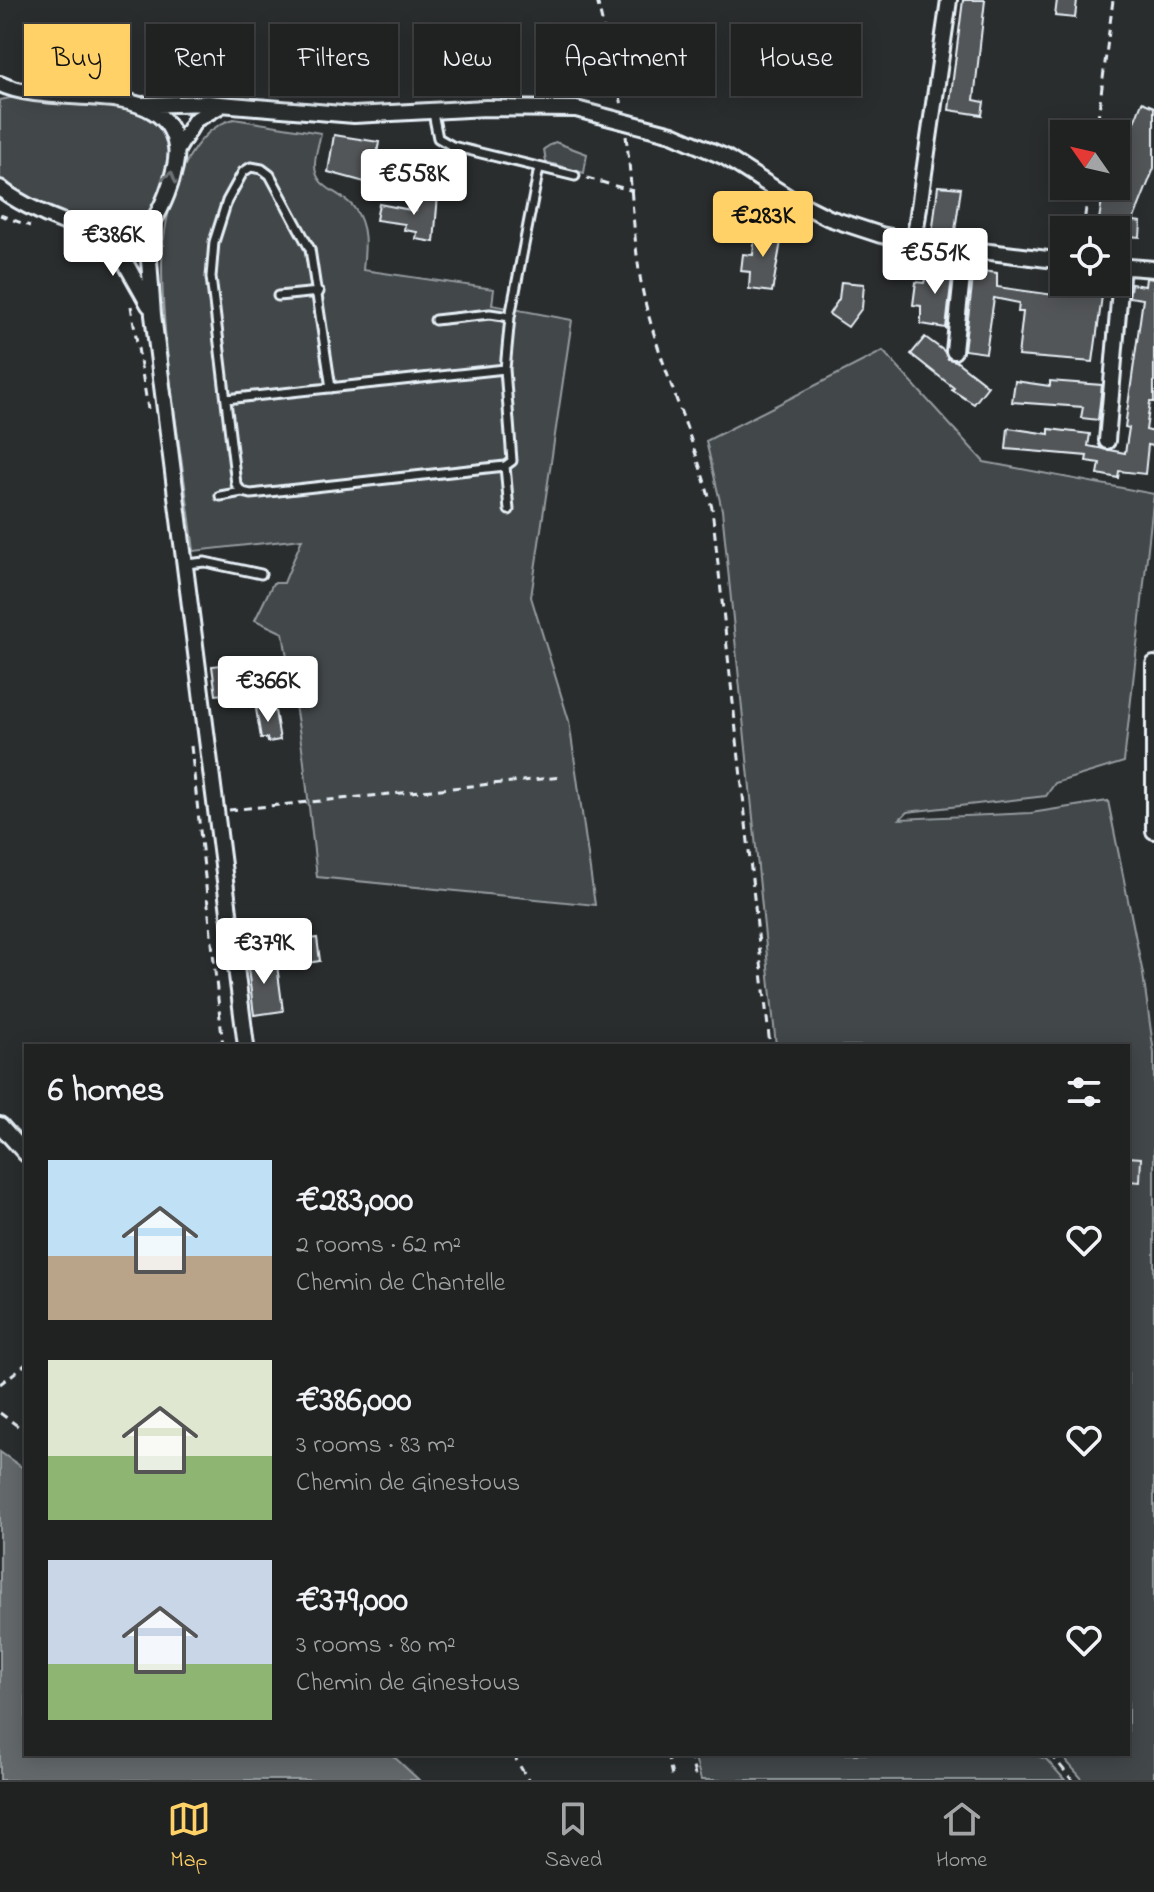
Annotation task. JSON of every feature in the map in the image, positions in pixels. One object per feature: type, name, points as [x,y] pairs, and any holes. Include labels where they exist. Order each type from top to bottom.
[{"type":"street","points":[[914,242],[949,0]]},
{"type":"street","points":[[4,89],[141,105],[225,104],[354,115],[538,107],[624,119],[672,134],[725,157],[791,199],[829,218],[914,242],[1050,259]]},
{"type":"street","points":[[225,104],[195,120],[177,150],[172,175],[152,226],[149,260],[153,315],[246,1044]]},
{"type":"street","points":[[141,105],[164,119],[177,150]]},
{"type":"street","points":[[0,188],[17,203]]},
{"type":"street","points":[[0,200],[122,236],[138,235],[152,226]]},
{"type":"street","points":[[88,228],[126,264],[153,315]]},
{"type":"street","points":[[954,351],[965,249]]},
{"type":"street","points":[[1130,267],[1154,269]]},
{"type":"street","points":[[1107,441],[1117,296]]},
{"type":"street","points":[[1154,664],[1154,831]]},
{"type":"street","points":[[0,1125],[24,1152]]},
{"type":"lane","points":[[433,113],[438,138],[452,146],[575,176]]},
{"type":"lane","points":[[242,492],[236,484],[211,277],[214,242],[232,191],[243,172],[251,167],[262,169],[270,175],[310,249],[319,292],[331,388]]},
{"type":"lane","points":[[509,510],[505,466],[514,454],[505,369],[510,317],[539,168]]},
{"type":"lane","points":[[278,296],[319,292]]},
{"type":"lane","points":[[435,320],[490,314],[510,317]]},
{"type":"lane","points":[[226,399],[505,369]]},
{"type":"lane","points":[[220,496],[505,466]]},
{"type":"lane","points":[[186,564],[205,562],[261,574]]},
{"type":"path","points":[[597,0],[622,110]]},
{"type":"path","points":[[1098,120],[1113,0]]},
{"type":"path","points":[[625,128],[642,284],[649,317],[697,452],[712,508],[770,1044]]},
{"type":"path","points":[[575,176],[609,182],[633,191]]},
{"type":"path","points":[[0,215],[40,229]]},
{"type":"path","points":[[72,241],[93,255]]},
{"type":"path","points":[[129,301],[149,411]]},
{"type":"path","points":[[191,742],[223,1044]]},
{"type":"path","points":[[217,811],[562,777]]},
{"type":"path","points":[[0,1384],[24,1366]]},
{"type":"path","points":[[0,1413],[24,1431]]},
{"type":"path","points":[[514,1756],[528,1780]]},
{"type":"path","points":[[667,1756],[673,1780]]},
{"type":"path","points":[[690,1756],[696,1780]]},
{"type":"path","points":[[1053,1756],[1072,1780]]},
{"type":"shaded area","points":[[20,96],[120,107],[145,116],[162,130],[169,151],[165,183],[146,225],[110,227],[68,218],[29,201],[0,179],[0,100]]},
{"type":"shaded area","points":[[234,119],[321,133],[316,173],[324,185],[350,203],[359,216],[365,238],[363,270],[494,289],[492,305],[572,320],[531,597],[569,721],[595,905],[317,877],[303,754],[283,633],[255,620],[273,583],[284,583],[302,539],[194,551],[169,371],[162,264],[166,223],[179,178],[189,158],[201,140],[216,127]]},
{"type":"shaded area","points":[[555,142],[587,154],[584,173],[546,162],[544,149]]},
{"type":"shaded area","points":[[883,351],[984,462],[1154,494],[1124,762],[1055,783],[1046,796],[907,812],[900,819],[1031,813],[1108,801],[1143,974],[1154,1053],[1154,1780],[1083,1780],[1062,1756],[1130,1756],[1130,1044],[776,1044],[722,510],[706,441]]},
{"type":"shaded area","points":[[0,1452],[24,1469],[24,1756],[393,1756],[419,1780],[0,1780]]},
{"type":"shaded area","points":[[695,1756],[1038,1756],[1046,1759],[1065,1780],[701,1780]]},
{"type":"building","points":[[963,0],[985,0],[974,100],[984,102],[982,115],[949,110]]},
{"type":"building","points":[[1057,0],[1077,0],[1075,18],[1055,16]]},
{"type":"building","points":[[1142,102],[1154,107],[1154,168],[1133,221],[1141,222],[1140,237],[1130,236],[1130,216],[1100,216],[1102,200],[1130,200],[1130,133]]},
{"type":"building","points":[[334,135],[379,142],[372,184],[328,172]]},
{"type":"building","points":[[938,186],[961,188],[954,238],[932,235]]},
{"type":"building","points":[[419,192],[438,195],[434,242],[416,239],[417,232],[404,230],[405,224],[376,220],[379,204],[416,211]]},
{"type":"building","points":[[756,225],[779,228],[778,236],[782,236],[772,292],[749,289],[750,272],[741,271],[743,254],[753,255]]},
{"type":"building","points":[[929,265],[953,268],[946,328],[921,324],[921,306],[913,305],[916,282],[924,283]]},
{"type":"building","points":[[974,270],[997,273],[997,287],[1050,296],[1102,296],[1093,362],[1018,356],[1023,312],[1018,312],[1019,303],[994,298],[986,353],[964,350]]},
{"type":"building","points":[[1146,278],[1154,279],[1154,402],[1150,402],[1146,430],[1154,432],[1154,446],[1148,445],[1145,474],[1119,471],[1118,478],[1098,474],[1100,463],[1086,461],[1087,456],[1006,449],[1008,428],[1049,434],[1049,429],[1090,434],[1088,446],[1125,453],[1129,428],[1125,427],[1143,299],[1129,297],[1131,284],[1145,286]]},
{"type":"building","points":[[841,282],[864,284],[862,308],[848,327],[829,314],[839,299]]},
{"type":"building","points":[[925,337],[944,351],[948,359],[956,361],[988,386],[974,404],[952,390],[954,388],[911,354]]},
{"type":"building","points":[[1015,381],[1050,386],[1050,381],[1102,385],[1098,420],[1081,418],[1083,407],[1012,402]]},
{"type":"building","points":[[254,661],[258,690],[216,695],[212,666]]},
{"type":"building","points":[[274,705],[280,740],[268,742],[267,738],[261,738],[256,709]]},
{"type":"building","points":[[317,938],[320,961],[296,965],[291,942]]},
{"type":"building","points":[[259,948],[259,967],[277,965],[283,1011],[254,1015],[246,953]]},
{"type":"building","points":[[1130,1157],[1141,1158],[1140,1182],[1130,1181]]}]
